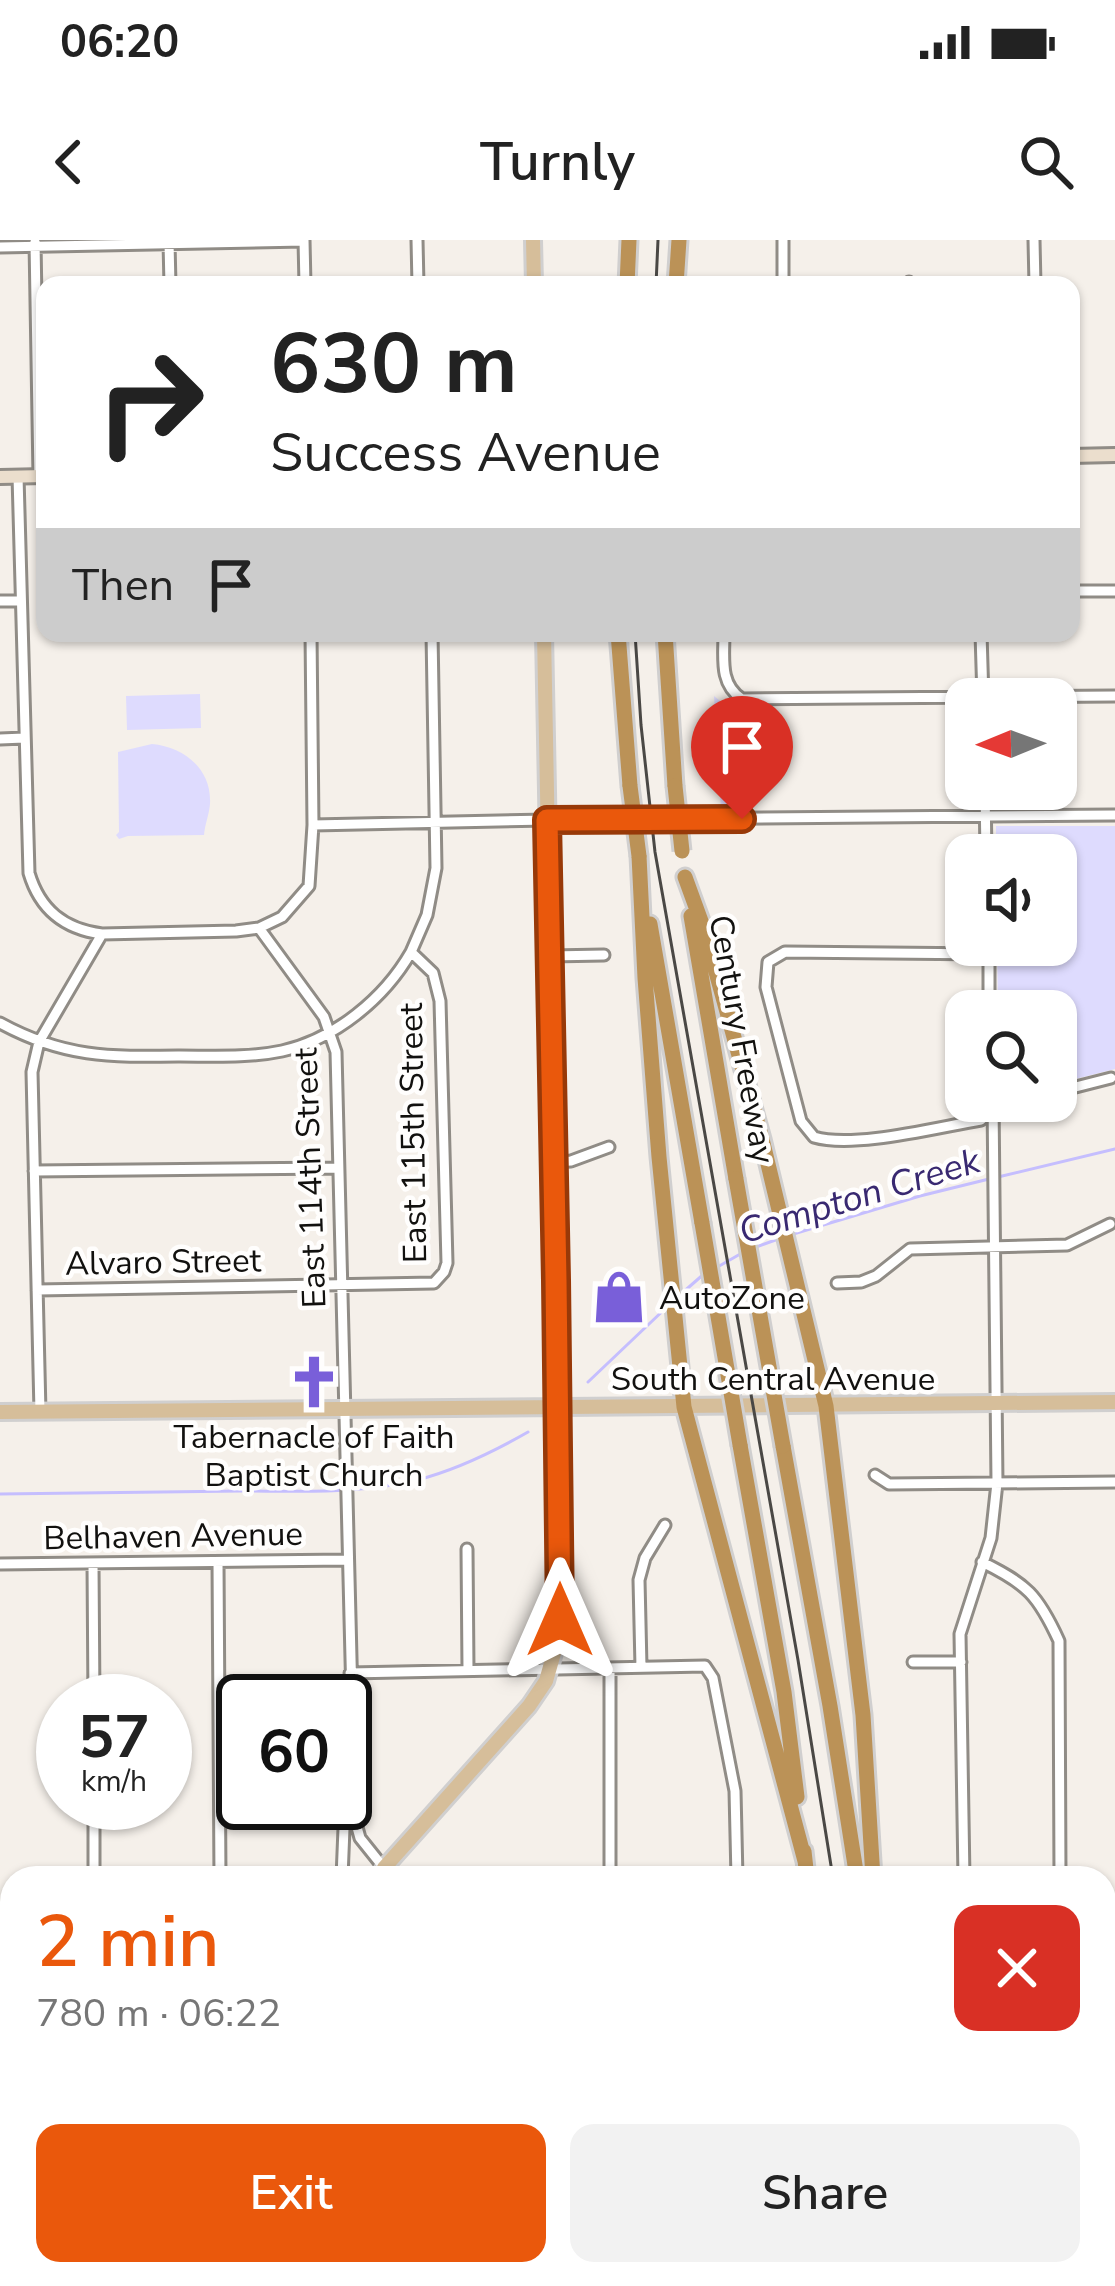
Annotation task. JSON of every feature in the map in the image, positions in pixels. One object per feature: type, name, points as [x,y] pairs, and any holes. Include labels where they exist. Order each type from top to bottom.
[{"type":"highway","points":[[627,276],[629,240]]},
{"type":"highway","points":[[677,276],[680,240]]},
{"type":"highway","points":[[619,642],[639,856],[784,1692],[806,1866]]},
{"type":"highway","name":"Century Freeway","points":[[666,642],[686,877],[855,1866]]},
{"type":"highway","points":[[639,856],[646,1001],[684,1407],[805,1866]]},
{"type":"highway","points":[[686,877],[705,932],[826,1406],[863,1715],[872,1866]]},
{"type":"main road","points":[[533,240],[534,276]]},
{"type":"main road","points":[[1080,456],[1115,455]]},
{"type":"main road","points":[[0,477],[36,476]]},
{"type":"main road","points":[[387,1866],[539,1692],[551,1668],[560,1620],[544,642]]},
{"type":"main road","name":"South Central Avenue","points":[[0,1412],[1115,1402]]},
{"type":"street","points":[[418,240],[418,276]]},
{"type":"street","points":[[783,240],[783,276]]},
{"type":"street","points":[[1034,240],[1035,276]]},
{"type":"street","points":[[0,247],[304,241],[305,276]]},
{"type":"street","points":[[169,242],[170,276]]},
{"type":"street","points":[[35,243],[36,276]]},
{"type":"street","points":[[19,476],[27,855],[34,890],[63,923],[102,934],[236,932],[260,928],[298,902],[310,886],[311,642]]},
{"type":"street","points":[[1080,591],[1115,591]]},
{"type":"street","points":[[0,601],[21,601]]},
{"type":"street","points":[[0,1024],[39,1042],[97,1056],[257,1054],[298,1046],[331,1031],[388,986],[420,935],[436,868],[432,642]]},
{"type":"street","points":[[724,642],[725,678],[742,699],[945,699]]},
{"type":"street","points":[[982,642],[983,678]]},
{"type":"street","points":[[1077,698],[1115,697]]},
{"type":"street","points":[[0,739],[25,738]]},
{"type":"street","points":[[986,810],[986,834]]},
{"type":"street","points":[[313,825],[1115,815]]},
{"type":"street","name":"East 114th Street","points":[[260,928],[324,1017],[336,1052],[350,1673]]},
{"type":"street","points":[[40,1412],[32,1072],[39,1042],[102,934]]},
{"type":"street","points":[[945,950],[785,952],[768,962],[766,987],[801,1121],[814,1137],[865,1139],[969,1122]]},
{"type":"street","name":"East 115th Street","points":[[411,952],[433,973],[440,1001],[446,1263],[445,1272],[434,1283]]},
{"type":"street","points":[[550,956],[604,955]]},
{"type":"street","points":[[1077,1087],[1111,1078]]},
{"type":"street","points":[[964,1866],[960,1634],[991,1538],[997,1483],[993,1122]]},
{"type":"street","points":[[554,1162],[609,1147]]},
{"type":"street","points":[[34,1171],[338,1168]]},
{"type":"street","points":[[837,1283],[876,1276],[910,1250],[1067,1245],[1110,1224]]},
{"type":"street","name":"Alvaro Street","points":[[37,1290],[434,1283]]},
{"type":"street","points":[[875,1475],[889,1484],[1115,1482]]},
{"type":"street","points":[[640,1667],[639,1580],[645,1558],[665,1525]]},
{"type":"street","points":[[467,1550],[468,1670]]},
{"type":"street","name":"Belhaven Avenue","points":[[0,1564],[347,1560]]},
{"type":"street","points":[[218,1562],[220,1866]]},
{"type":"street","points":[[982,1562],[1020,1582],[1032,1594],[1059,1641],[1060,1866]]},
{"type":"street","points":[[93,1564],[94,1674]]},
{"type":"street","points":[[913,1663],[961,1662]]},
{"type":"street","points":[[350,1673],[705,1666],[712,1678],[735,1791],[736,1866]]},
{"type":"street","points":[[610,1668],[610,1866]]},
{"type":"street","points":[[94,1830],[94,1866]]},
{"type":"street","name":"East 114th Street","points":[[342,1866],[344,1830]]},
{"type":"street","name":"East 114th Street","points":[[358,1830],[377,1866]]},
{"type":"shaded area","points":[[200,694],[201,728],[127,730],[126,696]]},
{"type":"shaded area","points":[[714,696],[729,708],[752,709],[752,810],[721,809]]},
{"type":"shaded area","points":[[152,744],[185,755],[201,770],[210,804],[204,835],[119,839],[116,835],[118,752]]},
{"type":"shaded area","points":[[996,826],[1115,826],[1115,1069],[1077,1079],[1077,990],[998,990],[997,966],[1077,966],[1077,834],[996,834]]},
{"type":"waterway","name":"Compton Creek","points":[[998,1177],[1115,1149]]},
{"type":"waterway","name":"Compton Creek","points":[[790,1235],[989,1179]]},
{"type":"waterway","name":"Compton Creek","points":[[756,1247],[781,1238]]},
{"type":"waterway","name":"Compton Creek","points":[[714,1269],[742,1253]]},
{"type":"waterway","name":"Compton Creek","points":[[681,1294],[705,1273]]},
{"type":"waterway","name":"Compton Creek","points":[[588,1382],[669,1305]]},
{"type":"waterway","points":[[0,1494],[374,1488],[446,1471],[528,1432]]},
{"type":"tram line","points":[[656,276],[658,240]]},
{"type":"tram line","points":[[636,642],[655,852],[831,1866]]},
{"type":"place","name":"AutoZone","points":[[619,1297]]},
{"type":"place","name":"Tabernacle of Faith Baptist Church","points":[[314,1382]]},
{"type":"route","points":[[560,1620],[547,820],[742,819]]}]
